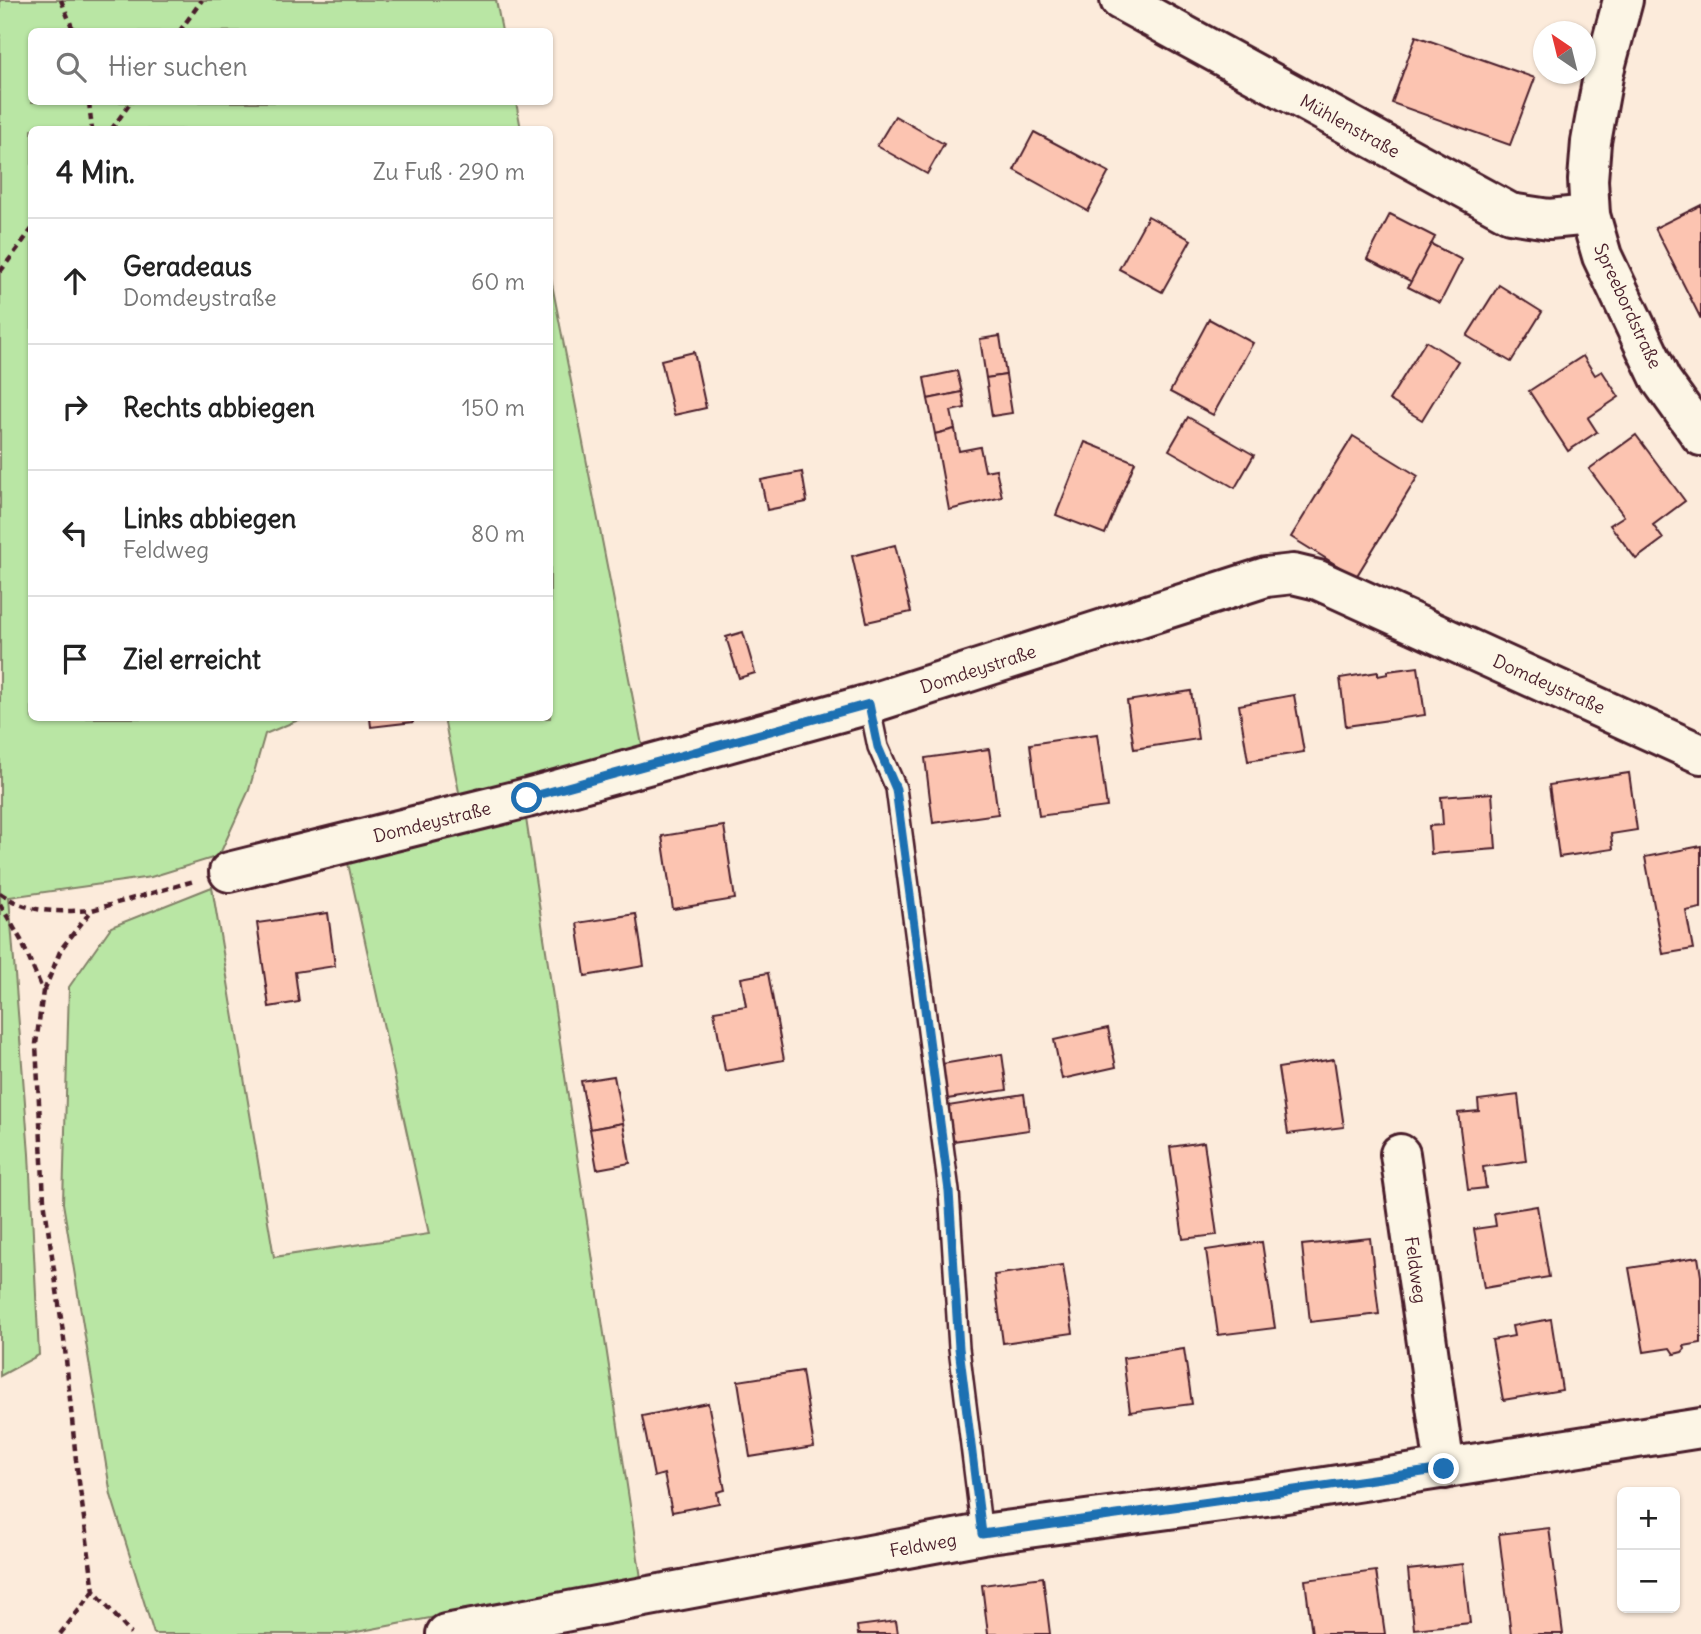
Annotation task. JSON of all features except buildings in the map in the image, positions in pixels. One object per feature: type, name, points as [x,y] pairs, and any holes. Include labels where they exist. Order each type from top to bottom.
[{"type":"street","name":"Mühlenstraße","points":[[1120,0],[1510,213],[1549,219],[1590,215]]},
{"type":"street","name":"Spreebordstraße","points":[[1623,0],[1604,71],[1591,142],[1588,180],[1590,215],[1602,256],[1661,380],[1701,436]]},
{"type":"street","name":"Domdeystraße","points":[[229,872],[527,798],[869,704],[1266,578],[1293,574],[1318,580],[1701,754]]},
{"type":"street","name":"Feldweg","points":[[1400,1154],[1444,1469]]},
{"type":"street","name":"Feldweg","points":[[446,1634],[982,1534],[1444,1469],[1701,1428]]},
{"type":"lane","points":[[869,704],[878,747],[896,789],[898,802],[949,1191],[959,1348],[982,1534]]},
{"type":"path","points":[[61,0],[72,28]]},
{"type":"path","points":[[182,28],[202,0]]},
{"type":"path","points":[[89,105],[92,126]]},
{"type":"path","points":[[114,126],[129,105]]},
{"type":"path","points":[[0,272],[28,234]]},
{"type":"path","points":[[0,893],[10,900],[49,913],[92,910],[229,872]]},
{"type":"path","points":[[0,904],[21,940],[43,991]]},
{"type":"path","points":[[92,910],[61,949],[43,991],[36,1044],[44,1200],[64,1339],[76,1460],[94,1591],[131,1634]]},
{"type":"path","points":[[60,1634],[94,1591]]},
{"type":"green space","points":[[0,0],[496,0],[501,28],[28,28],[28,105],[517,105],[520,126],[28,126],[28,721],[296,721],[265,734],[249,790],[219,856],[151,877],[9,897],[29,1154],[39,1355],[0,1376]]},
{"type":"green space","points":[[553,289],[643,750],[461,802],[445,721],[553,721]]},
{"type":"green space","points":[[525,812],[641,1578],[346,1634],[154,1634],[111,1495],[63,1203],[69,987],[111,927],[212,887],[274,1257],[429,1234],[346,854]]},
{"type":"route","points":[[527,798],[869,704],[878,747],[896,789],[949,1191],[959,1348],[982,1534],[1444,1469]]}]
